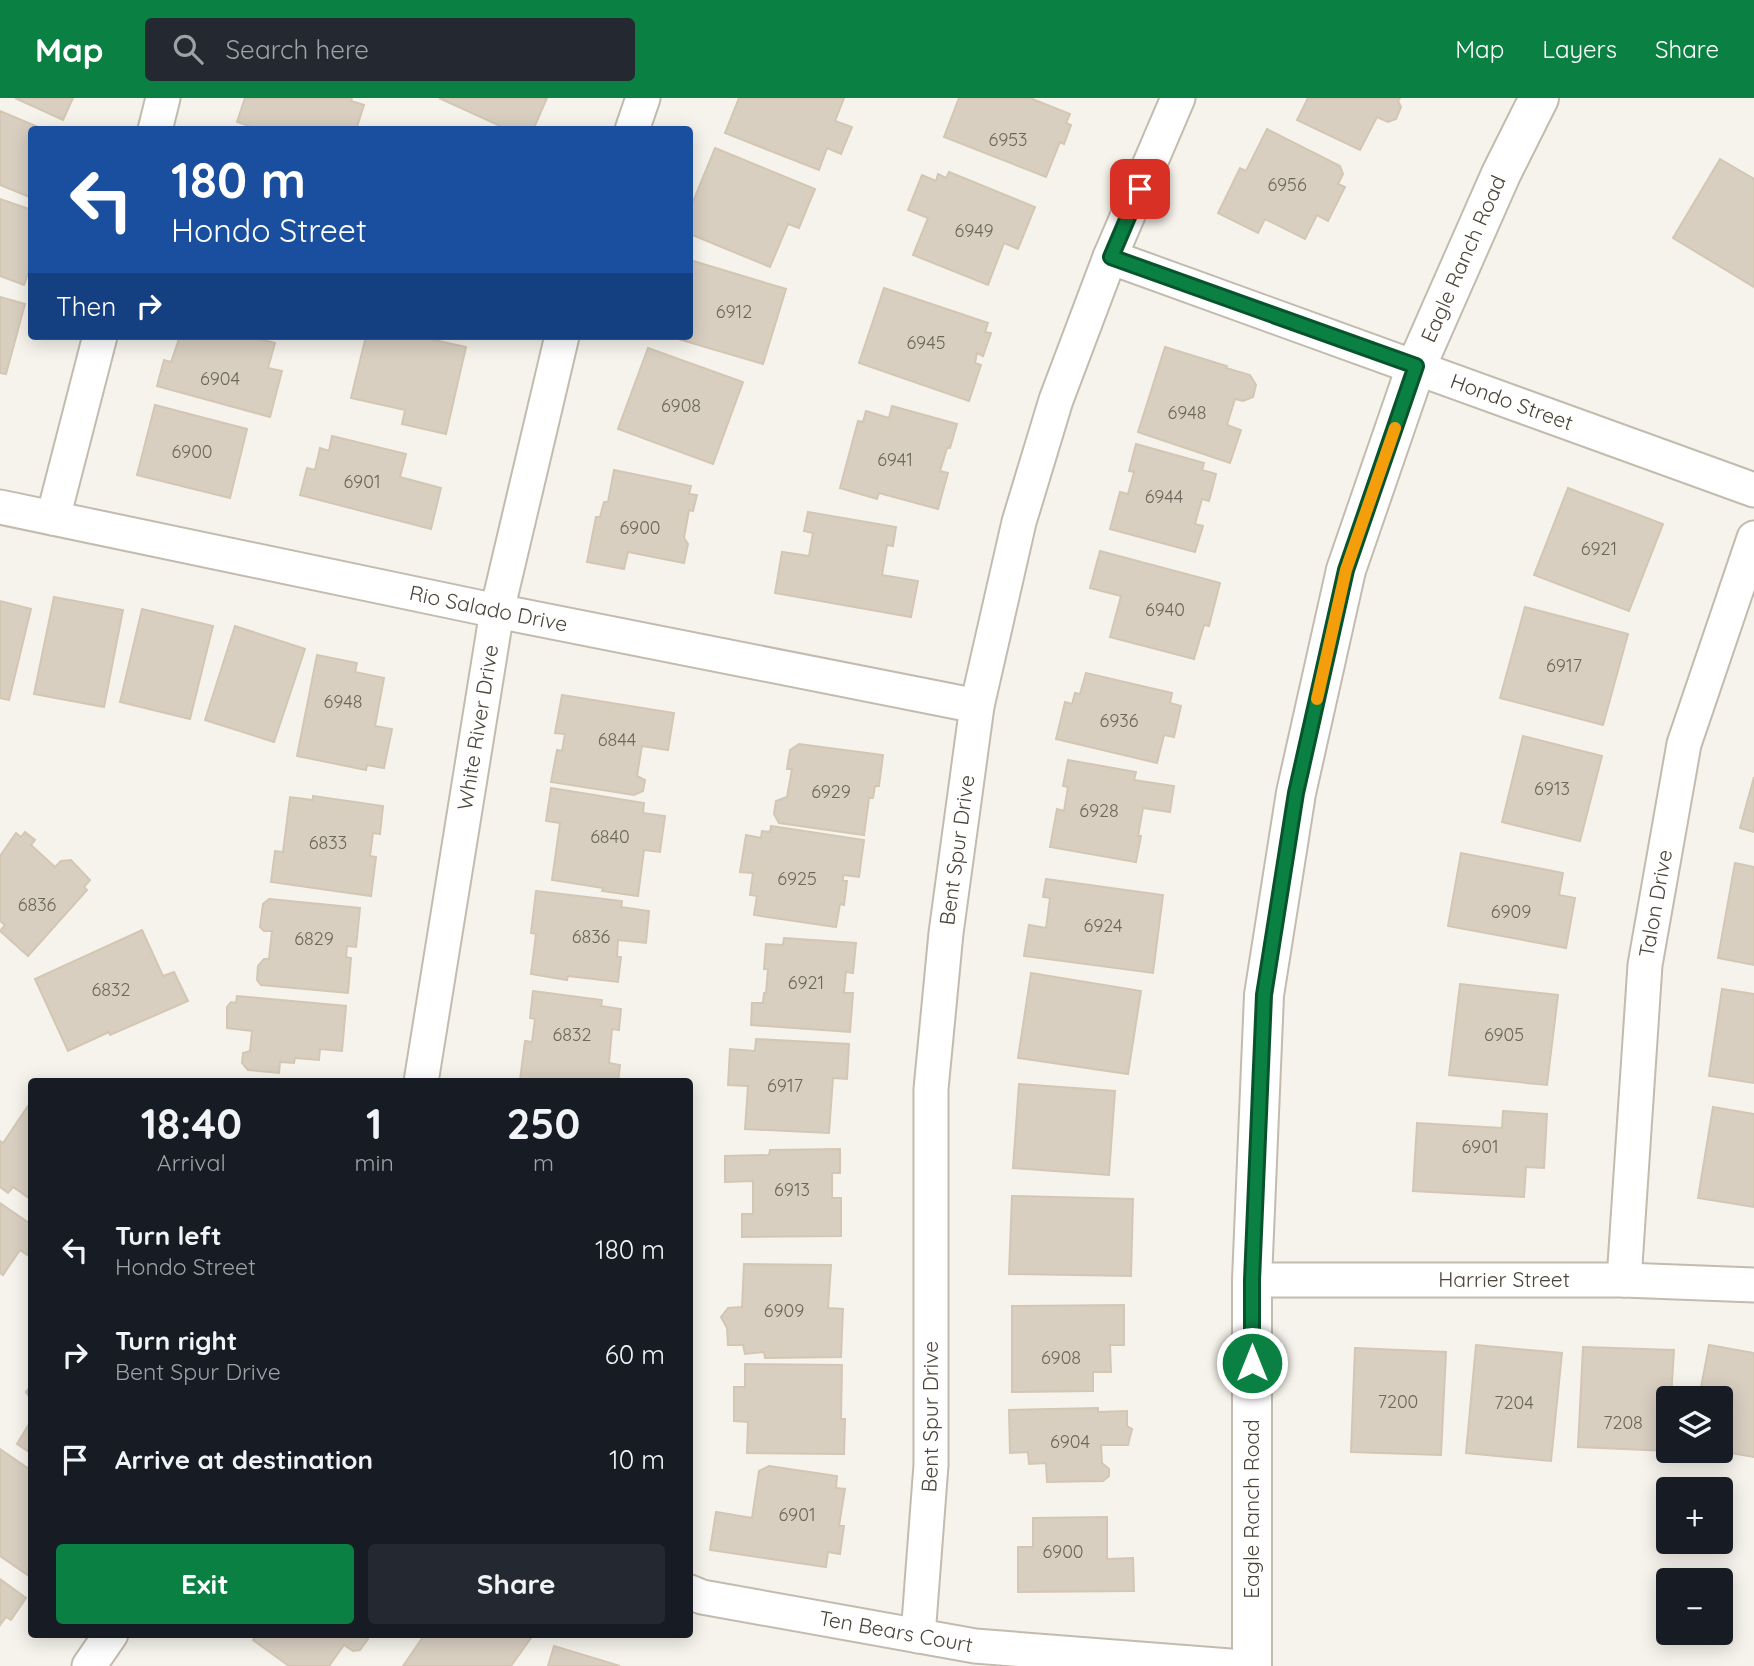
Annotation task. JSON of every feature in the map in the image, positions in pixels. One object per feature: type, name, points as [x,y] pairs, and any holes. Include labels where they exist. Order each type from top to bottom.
[{"type":"street","points":[[156,126],[163,98]]},
{"type":"street","points":[[633,126],[643,98]]},
{"type":"street","name":"Bent Spur Drive","points":[[918,1636],[931,1465],[931,1089],[946,933],[977,706],[1019,522],[1056,400],[1111,257],[1178,98]]},
{"type":"street","name":"Eagle Ranch Road","points":[[1252,1666],[1252,1280],[1264,995],[1296,793],[1346,570],[1416,366],[1501,174],[1539,98]]},
{"type":"street","name":"Hondo Street","points":[[1111,257],[1754,490]]},
{"type":"street","points":[[52,518],[99,340]]},
{"type":"street","name":"White River Drive","points":[[422,1078],[497,611],[561,340]]},
{"type":"street","name":"Rio Salado Drive","points":[[0,507],[497,611],[977,706]]},
{"type":"street","name":"Talon Drive","points":[[1624,1280],[1645,965],[1684,744],[1754,538]]},
{"type":"street","name":"Harrier Street","points":[[1252,1280],[1624,1280],[1754,1285]]},
{"type":"street","name":"Ten Bears Court","points":[[693,1593],[975,1646],[1230,1666]]},
{"type":"street","points":[[89,1666],[108,1638]]},
{"type":"building","points":[[15,98],[73,98],[63,120]]},
{"type":"building","points":[[245,98],[352,98],[351,101],[364,105],[357,126],[248,126],[237,122]]},
{"type":"building","points":[[439,98],[547,98],[535,126],[500,126]]},
{"type":"building","points":[[739,98],[844,98],[835,121],[852,127],[841,154],[827,148],[819,170],[725,133]]},
{"type":"building","points":[[959,98],[1030,98],[1070,114],[1066,123],[1071,125],[1064,144],[1060,142],[1046,177],[944,137]]},
{"type":"building","points":[[1308,98],[1400,98],[1398,101],[1401,107],[1396,119],[1388,122],[1377,117],[1360,150],[1297,120]]},
{"type":"building","points":[[0,111],[36,126],[28,126],[28,196],[0,185]]},
{"type":"building","points":[[1267,129],[1340,166],[1343,174],[1338,184],[1345,187],[1328,221],[1317,215],[1305,239],[1265,219],[1258,233],[1218,213],[1240,168],[1246,171]]},
{"type":"building","points":[[715,148],[815,189],[799,228],[788,224],[770,267],[693,235],[693,202]]},
{"type":"building","points":[[1720,159],[1754,179],[1754,287],[1673,238]]},
{"type":"building","points":[[949,172],[1035,207],[1018,249],[1004,243],[988,285],[913,255],[928,218],[908,210],[922,175],[936,181],[938,174],[946,178]]},
{"type":"building","points":[[0,199],[28,209],[28,274],[24,285],[0,276]]},
{"type":"building","points":[[693,261],[786,289],[763,364],[682,340],[693,340]]},
{"type":"building","points":[[884,288],[988,323],[985,332],[991,333],[983,356],[977,353],[975,363],[981,365],[969,401],[859,363]]},
{"type":"building","points":[[0,297],[25,304],[6,374],[0,373]]},
{"type":"building","points":[[179,340],[264,340],[275,343],[268,368],[282,371],[270,417],[157,386],[164,360],[171,362]]},
{"type":"building","points":[[365,340],[434,340],[466,347],[446,434],[402,424],[405,410],[351,398]]},
{"type":"building","points":[[1165,347],[1250,375],[1256,385],[1253,397],[1243,401],[1235,399],[1227,425],[1241,430],[1230,463],[1138,432]]},
{"type":"building","points":[[648,348],[743,382],[713,464],[618,429]]},
{"type":"building","points":[[155,405],[247,429],[230,498],[137,475]]},
{"type":"building","points":[[892,406],[957,424],[940,471],[948,473],[938,509],[879,493],[877,499],[840,488],[858,421],[863,422],[866,411],[889,418]]},
{"type":"building","points":[[332,436],[406,454],[400,477],[441,488],[431,529],[300,495],[307,468],[315,470],[320,448],[329,451]]},
{"type":"building","points":[[1136,444],[1204,463],[1202,470],[1216,474],[1209,501],[1202,499],[1195,524],[1203,526],[1195,552],[1110,529],[1120,492],[1128,494],[1134,472],[1129,471]]},
{"type":"building","points":[[614,470],[691,486],[689,494],[697,495],[693,511],[689,510],[684,538],[688,544],[684,563],[628,552],[624,569],[587,562],[596,517],[600,517],[604,502],[608,502]]},
{"type":"building","points":[[1568,488],[1663,524],[1629,611],[1534,575]]},
{"type":"building","points":[[808,512],[896,527],[893,546],[887,545],[882,575],[918,581],[911,617],[775,593],[782,552],[809,556],[813,533],[804,531]]},
{"type":"building","points":[[1100,551],[1220,583],[1209,626],[1204,625],[1194,659],[1110,637],[1121,596],[1090,588]]},
{"type":"building","points":[[54,597],[123,610],[104,707],[34,694]]},
{"type":"building","points":[[0,601],[31,609],[9,700],[0,698]]},
{"type":"building","points":[[1525,607],[1628,634],[1603,725],[1500,698]]},
{"type":"building","points":[[142,609],[213,626],[190,719],[120,702]]},
{"type":"building","points":[[235,626],[305,649],[274,742],[205,720]]},
{"type":"building","points":[[317,655],[357,663],[355,672],[384,678],[375,726],[392,729],[384,768],[367,765],[366,770],[297,756]]},
{"type":"building","points":[[1086,673],[1172,693],[1170,703],[1181,706],[1174,737],[1164,735],[1157,763],[1056,739],[1065,702],[1072,704],[1075,693],[1080,694]]},
{"type":"building","points":[[562,695],[674,713],[668,750],[642,746],[637,776],[645,780],[643,791],[634,795],[551,782],[557,750],[562,751],[565,734],[555,733]]},
{"type":"building","points":[[1523,736],[1602,756],[1580,841],[1502,822]]},
{"type":"building","points":[[799,744],[883,755],[879,786],[875,786],[873,798],[869,798],[864,835],[779,823],[774,814],[776,801],[787,797],[792,769],[787,769],[790,750]]},
{"type":"building","points":[[1068,760],[1136,772],[1134,780],[1174,786],[1170,812],[1143,808],[1136,862],[1050,847],[1057,809],[1064,811],[1068,787],[1063,786]]},
{"type":"building","points":[[1754,777],[1754,832],[1740,828]]},
{"type":"building","points":[[551,788],[644,803],[643,813],[665,816],[660,852],[644,850],[638,896],[552,880],[560,823],[546,821]]},
{"type":"building","points":[[313,796],[383,806],[380,834],[373,833],[370,856],[376,857],[371,896],[271,882],[275,851],[283,852],[290,797],[313,800]]},
{"type":"building","points":[[771,826],[864,840],[859,877],[843,875],[843,881],[847,881],[844,905],[840,904],[836,927],[754,915],[757,896],[750,895],[753,873],[740,872],[746,835],[761,838],[762,831],[770,832]]},
{"type":"building","points":[[25,832],[35,840],[31,845],[55,867],[61,861],[71,860],[90,880],[84,887],[87,890],[28,956],[0,931],[5,925],[0,921],[0,856],[16,833],[21,837]]},
{"type":"building","points":[[1461,853],[1563,873],[1559,895],[1575,898],[1566,948],[1448,926]]},
{"type":"building","points":[[1735,863],[1754,867],[1754,965],[1718,958]]},
{"type":"building","points":[[1046,879],[1163,895],[1153,973],[1024,956],[1029,925],[1046,928],[1050,898],[1043,897]]},
{"type":"building","points":[[536,891],[622,901],[621,907],[649,911],[646,943],[618,940],[617,957],[621,957],[618,982],[568,976],[567,980],[531,974],[536,934],[531,933]]},
{"type":"building","points":[[269,899],[360,908],[356,947],[347,946],[346,957],[351,958],[348,993],[261,985],[257,980],[258,966],[264,959],[269,959],[272,931],[264,931],[260,927],[263,904]]},
{"type":"building","points":[[142,930],[163,976],[174,972],[188,1001],[68,1051],[35,979]]},
{"type":"building","points":[[784,938],[856,943],[853,973],[846,972],[844,993],[853,993],[850,1032],[751,1025],[752,1003],[763,1003],[766,993],[766,944],[783,945]]},
{"type":"building","points":[[1031,973],[1141,991],[1128,1074],[1018,1058]]},
{"type":"building","points":[[1460,984],[1558,995],[1547,1085],[1449,1075]]},
{"type":"building","points":[[1722,989],[1754,994],[1754,1083],[1709,1076]]},
{"type":"building","points":[[533,991],[602,1000],[601,1006],[621,1009],[619,1030],[612,1029],[609,1063],[620,1065],[618,1078],[520,1078],[525,1041],[532,1042],[535,1019],[530,1018]]},
{"type":"building","points":[[237,996],[346,1006],[342,1051],[320,1049],[319,1060],[295,1058],[294,1063],[280,1062],[279,1073],[248,1070],[242,1063],[243,1053],[250,1051],[252,1031],[227,1028],[227,1007],[231,1002],[236,1003]]},
{"type":"building","points":[[756,1039],[849,1044],[847,1079],[833,1078],[829,1133],[745,1129],[748,1086],[728,1085],[730,1049],[755,1051]]},
{"type":"building","points":[[1019,1084],[1115,1091],[1109,1175],[1013,1168]]},
{"type":"building","points":[[28,1106],[28,1197],[13,1187],[8,1193],[0,1187],[0,1141],[3,1143]]},
{"type":"building","points":[[1713,1107],[1754,1114],[1754,1207],[1698,1198]]},
{"type":"building","points":[[1503,1111],[1547,1114],[1544,1168],[1526,1167],[1524,1197],[1413,1191],[1417,1123],[1502,1128]]},
{"type":"building","points":[[840,1149],[840,1173],[832,1173],[832,1198],[841,1198],[841,1236],[742,1237],[742,1214],[753,1214],[753,1181],[725,1182],[725,1156],[769,1155],[770,1150]]},
{"type":"building","points":[[1012,1196],[1133,1199],[1131,1276],[1009,1274]]},
{"type":"building","points":[[0,1203],[28,1222],[28,1254],[20,1250],[3,1275],[0,1273]]},
{"type":"building","points":[[744,1264],[831,1265],[828,1308],[843,1309],[841,1357],[765,1358],[764,1352],[745,1354],[743,1345],[728,1345],[727,1328],[721,1317],[728,1308],[742,1307]]},
{"type":"building","points":[[1124,1305],[1124,1345],[1110,1345],[1111,1372],[1093,1372],[1093,1391],[1012,1392],[1012,1306]]},
{"type":"building","points":[[1476,1345],[1562,1353],[1551,1461],[1466,1453]]},
{"type":"building","points":[[1709,1345],[1754,1353],[1754,1457],[1733,1453],[1733,1386],[1701,1386]]},
{"type":"building","points":[[1583,1347],[1674,1350],[1672,1386],[1656,1386],[1656,1450],[1578,1447]]},
{"type":"building","points":[[1355,1348],[1446,1352],[1441,1455],[1351,1452]]},
{"type":"building","points":[[745,1364],[842,1365],[841,1419],[845,1419],[844,1454],[747,1453],[748,1422],[734,1421],[734,1387],[745,1387]]},
{"type":"building","points":[[1098,1408],[1098,1412],[1127,1411],[1127,1426],[1132,1429],[1128,1445],[1101,1445],[1102,1463],[1109,1469],[1109,1476],[1103,1481],[1047,1482],[1046,1463],[1029,1464],[1028,1452],[1010,1453],[1009,1410]]},
{"type":"building","points":[[28,1426],[28,1451],[17,1444]]},
{"type":"building","points":[[0,1449],[28,1468],[28,1575],[0,1556]]},
{"type":"building","points":[[769,1466],[837,1476],[836,1488],[845,1489],[839,1526],[844,1526],[840,1554],[828,1552],[826,1567],[710,1550],[716,1512],[752,1518],[759,1471]]},
{"type":"building","points":[[1107,1517],[1107,1559],[1133,1558],[1134,1591],[1018,1592],[1018,1547],[1033,1547],[1033,1518]]},
{"type":"building","points":[[0,1579],[26,1598],[11,1620],[6,1617],[0,1625]]},
{"type":"building","points":[[422,1638],[531,1638],[511,1666],[403,1666]]},
{"type":"building","points":[[368,1639],[360,1650],[353,1651],[344,1645],[329,1666],[289,1666],[253,1640]]},
{"type":"building","points":[[554,1646],[620,1666],[548,1666]]},
{"type":"slow traffic","points":[[1317,699],[1346,570],[1395,428]]},
{"type":"route","points":[[1140,189],[1111,257],[1416,366],[1346,570],[1296,793],[1264,995],[1252,1280],[1252,1363]]}]
